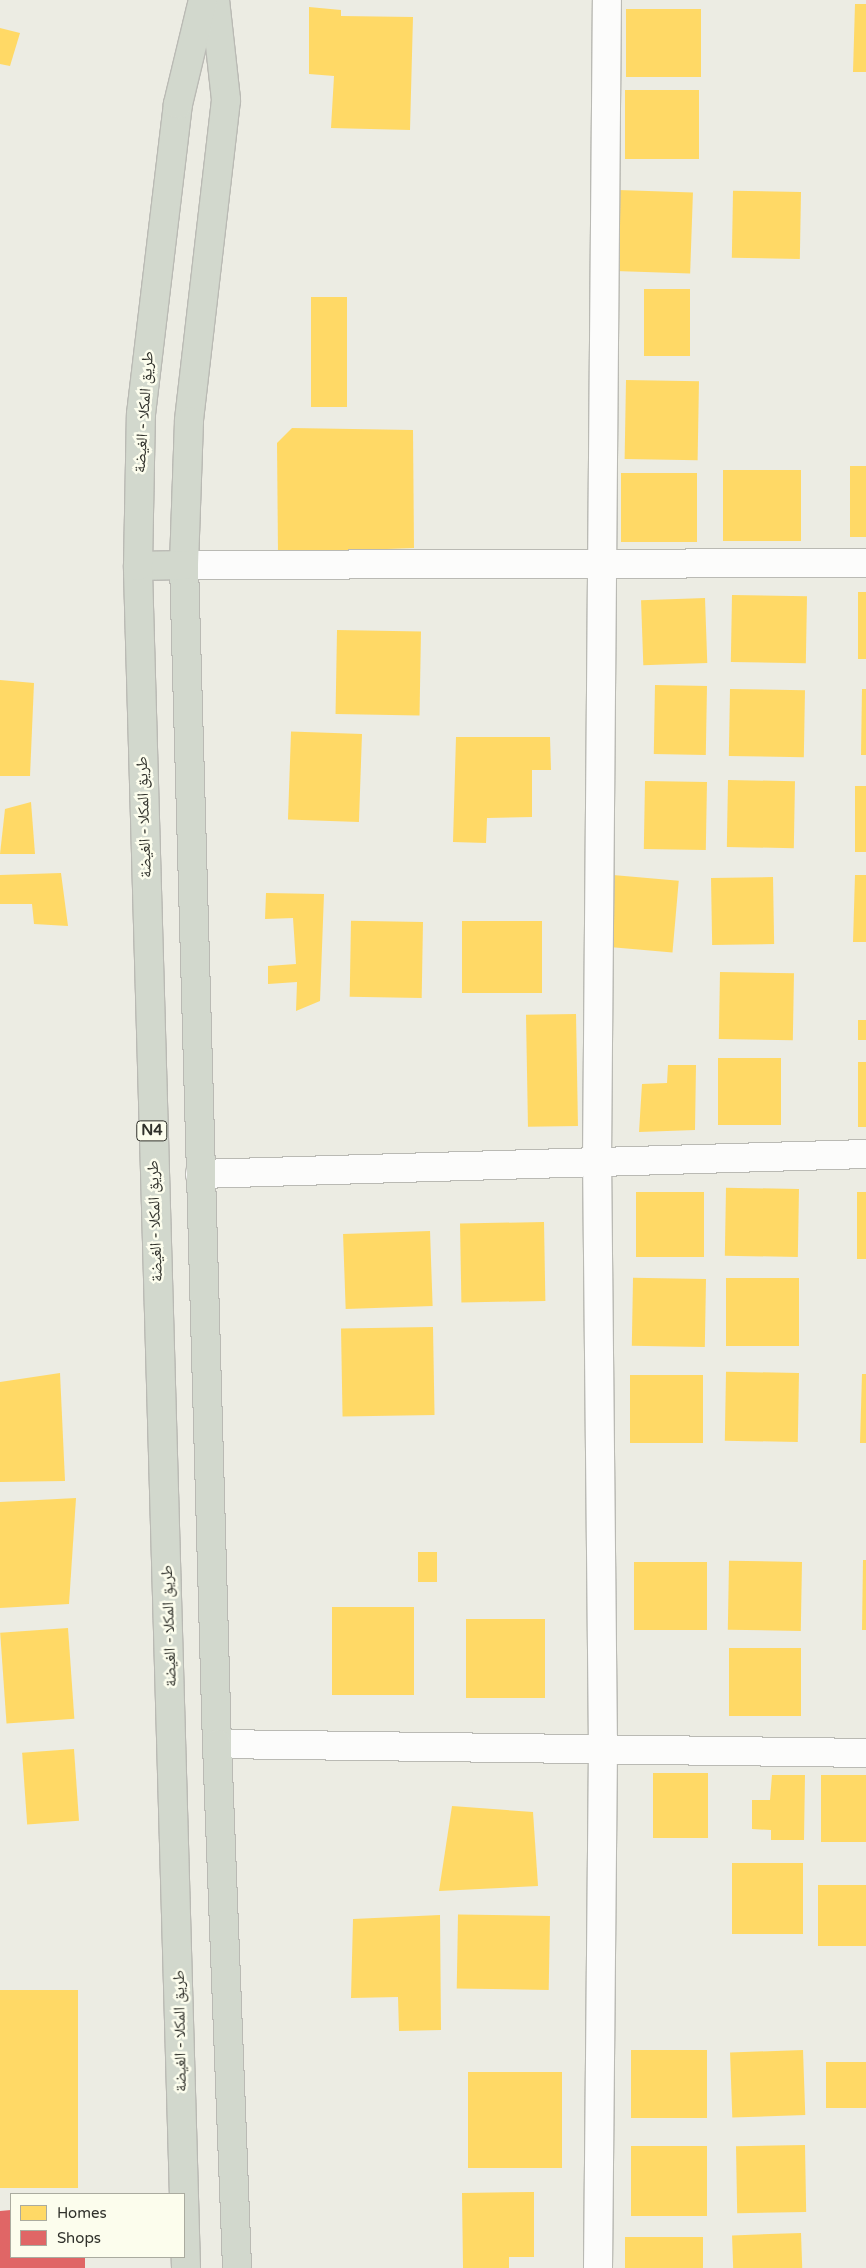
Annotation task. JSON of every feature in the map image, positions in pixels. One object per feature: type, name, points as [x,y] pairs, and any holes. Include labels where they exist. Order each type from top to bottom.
[{"type":"highway","name":"طريق المكلا - الغيضة","points":[[184,2193],[138,566],[141,414],[178,104],[203,0]]},
{"type":"highway","points":[[215,0],[226,100],[189,421],[184,564],[217,1744],[237,2268]]},
{"type":"highway","points":[[138,566],[184,564]]},
{"type":"highway","name":"طريق المكلا - الغيضة","points":[[185,2233],[186,2268]]},
{"type":"street","points":[[598,2268],[603,1748],[597,1160],[607,0]]},
{"type":"street","points":[[184,564],[602,565],[866,563]]},
{"type":"street","points":[[200,1174],[597,1160],[866,1154]]},
{"type":"street","points":[[217,1744],[866,1753]]},
{"type":"building: Homes","points":[[855,4],[866,4],[866,72],[853,72]]},
{"type":"building: Homes","points":[[309,7],[341,10],[341,16],[413,17],[410,130],[331,128],[334,76],[309,74]]},
{"type":"building: Homes","points":[[626,9],[701,9],[701,77],[626,77]]},
{"type":"building: Homes","points":[[0,28],[20,33],[10,66],[0,64]]},
{"type":"building: Homes","points":[[625,90],[699,90],[699,159],[625,159]]},
{"type":"building: Homes","points":[[618,190],[693,193],[690,274],[615,271]]},
{"type":"building: Homes","points":[[733,191],[801,192],[800,259],[732,258]]},
{"type":"building: Homes","points":[[644,289],[690,289],[690,356],[644,356]]},
{"type":"building: Homes","points":[[311,297],[347,297],[347,407],[311,407]]},
{"type":"building: Homes","points":[[626,380],[699,381],[698,460],[625,459]]},
{"type":"building: Homes","points":[[292,428],[413,430],[414,548],[278,553],[277,443]]},
{"type":"building: Homes","points":[[850,466],[866,466],[866,537],[850,537]]},
{"type":"building: Homes","points":[[723,470],[801,470],[801,541],[723,541]]},
{"type":"building: Homes","points":[[621,473],[697,473],[697,542],[621,542]]},
{"type":"building: Homes","points":[[858,592],[866,592],[866,659],[858,659]]},
{"type":"building: Homes","points":[[732,595],[807,596],[806,663],[731,662]]},
{"type":"building: Homes","points":[[705,598],[707,663],[643,665],[641,600]]},
{"type":"building: Homes","points":[[337,630],[421,631],[420,715],[336,714]]},
{"type":"building: Homes","points":[[0,680],[34,683],[30,776],[0,776]]},
{"type":"building: Homes","points":[[655,685],[707,686],[706,755],[654,754]]},
{"type":"building: Homes","points":[[730,689],[805,690],[804,757],[729,756]]},
{"type":"building: Homes","points":[[862,689],[866,689],[866,755],[861,755]]},
{"type":"building: Homes","points":[[291,732],[362,734],[359,822],[288,819]]},
{"type":"building: Homes","points":[[456,737],[550,737],[551,770],[532,770],[532,817],[487,818],[486,843],[453,842]]},
{"type":"building: Homes","points":[[728,780],[795,781],[794,848],[727,847]]},
{"type":"building: Homes","points":[[645,781],[707,782],[706,850],[644,849]]},
{"type":"building: Homes","points":[[855,786],[866,786],[866,852],[855,852]]},
{"type":"building: Homes","points":[[31,802],[35,854],[0,854],[5,809]]},
{"type":"building: Homes","points":[[61,873],[68,926],[34,924],[32,904],[0,904],[0,875]]},
{"type":"building: Homes","points":[[613,875],[679,881],[672,952],[607,947]]},
{"type":"building: Homes","points":[[855,875],[866,875],[866,942],[853,942]]},
{"type":"building: Homes","points":[[773,877],[774,944],[712,945],[711,878]]},
{"type":"building: Homes","points":[[266,893],[324,894],[320,1001],[296,1011],[297,982],[268,984],[268,966],[296,964],[293,918],[265,919]]},
{"type":"building: Homes","points":[[351,921],[423,922],[422,998],[350,997]]},
{"type":"building: Homes","points":[[462,921],[542,921],[542,993],[462,993]]},
{"type":"building: Homes","points":[[720,972],[794,973],[793,1040],[719,1039]]},
{"type":"building: Homes","points":[[576,1014],[578,1126],[528,1127],[526,1015]]},
{"type":"building: Homes","points":[[858,1020],[866,1020],[866,1040],[858,1040]]},
{"type":"building: Homes","points":[[718,1058],[781,1058],[781,1125],[718,1125]]},
{"type":"building: Homes","points":[[858,1062],[866,1062],[866,1127],[858,1127]]},
{"type":"building: Homes","points":[[668,1065],[696,1065],[695,1130],[639,1132],[642,1084],[667,1083]]},
{"type":"building: Homes","points":[[726,1188],[799,1189],[798,1257],[725,1256]]},
{"type":"building: Homes","points":[[636,1192],[704,1192],[704,1257],[636,1257]]},
{"type":"building: Homes","points":[[857,1192],[866,1192],[866,1259],[857,1259]]},
{"type":"building: Homes","points":[[544,1222],[545,1301],[461,1302],[460,1223]]},
{"type":"building: Homes","points":[[430,1231],[433,1306],[346,1309],[343,1234]]},
{"type":"building: Homes","points":[[633,1278],[706,1279],[705,1347],[632,1346]]},
{"type":"building: Homes","points":[[726,1278],[799,1278],[799,1346],[726,1346]]},
{"type":"building: Homes","points":[[433,1327],[435,1415],[343,1417],[341,1329]]},
{"type":"building: Homes","points":[[726,1372],[799,1373],[798,1442],[725,1441]]},
{"type":"building: Homes","points":[[60,1373],[65,1481],[0,1482],[0,1382]]},
{"type":"building: Homes","points":[[862,1374],[866,1374],[866,1443],[860,1443]]},
{"type":"building: Homes","points":[[630,1375],[703,1375],[703,1443],[630,1443]]},
{"type":"building: Homes","points":[[76,1498],[69,1604],[0,1608],[0,1502]]},
{"type":"building: Homes","points":[[418,1552],[437,1552],[437,1582],[418,1582]]},
{"type":"building: Homes","points":[[863,1560],[866,1560],[866,1630],[862,1630]]},
{"type":"building: Homes","points":[[729,1561],[802,1562],[801,1631],[728,1630]]},
{"type":"building: Homes","points":[[634,1562],[707,1562],[707,1630],[634,1630]]},
{"type":"building: Homes","points":[[332,1607],[414,1607],[414,1695],[332,1695]]},
{"type":"building: Homes","points":[[466,1619],[545,1619],[545,1698],[466,1698]]},
{"type":"building: Homes","points":[[68,1628],[74,1719],[7,1724],[0,1633]]},
{"type":"building: Homes","points":[[729,1648],[801,1648],[801,1716],[729,1716]]},
{"type":"building: Homes","points":[[74,1749],[79,1821],[27,1824],[22,1753]]},
{"type":"building: Homes","points":[[653,1773],[708,1773],[708,1838],[653,1838]]},
{"type":"building: Homes","points":[[772,1775],[805,1775],[804,1840],[771,1840],[771,1830],[752,1829],[752,1800],[770,1800]]},
{"type":"building: Homes","points":[[821,1775],[866,1775],[866,1842],[821,1842]]},
{"type":"building: Homes","points":[[452,1806],[533,1812],[538,1886],[439,1891]]},
{"type":"building: Homes","points":[[732,1863],[803,1863],[803,1934],[732,1934]]},
{"type":"building: Homes","points":[[818,1885],[866,1885],[866,1946],[818,1946]]},
{"type":"building: Homes","points":[[458,1914],[550,1916],[549,1990],[457,1988]]},
{"type":"building: Homes","points":[[440,1915],[441,2030],[399,2031],[398,1997],[351,1998],[353,1919]]},
{"type":"building: Homes","points":[[0,1990],[78,1990],[78,2188],[0,2188]]},
{"type":"building: Homes","points":[[631,2050],[707,2050],[707,2118],[631,2118]]},
{"type":"building: Homes","points":[[803,2050],[805,2115],[732,2118],[730,2053]]},
{"type":"building: Homes","points":[[826,2062],[866,2062],[866,2108],[826,2108]]},
{"type":"building: Homes","points":[[468,2072],[562,2072],[562,2168],[468,2168]]},
{"type":"building: Homes","points":[[805,2145],[806,2212],[737,2213],[736,2146]]},
{"type":"building: Homes","points":[[631,2146],[707,2146],[707,2216],[631,2216]]},
{"type":"building: Homes","points":[[534,2192],[534,2257],[509,2257],[509,2268],[463,2268],[462,2193]]},
{"type":"building: Homes","points":[[801,2233],[802,2268],[733,2268],[732,2235]]},
{"type":"building: Homes","points":[[625,2237],[703,2237],[703,2268],[625,2268]]},
{"type":"building: Shops","points":[[10,2210],[10,2258],[85,2258],[85,2268],[0,2268],[0,2211]]}]
